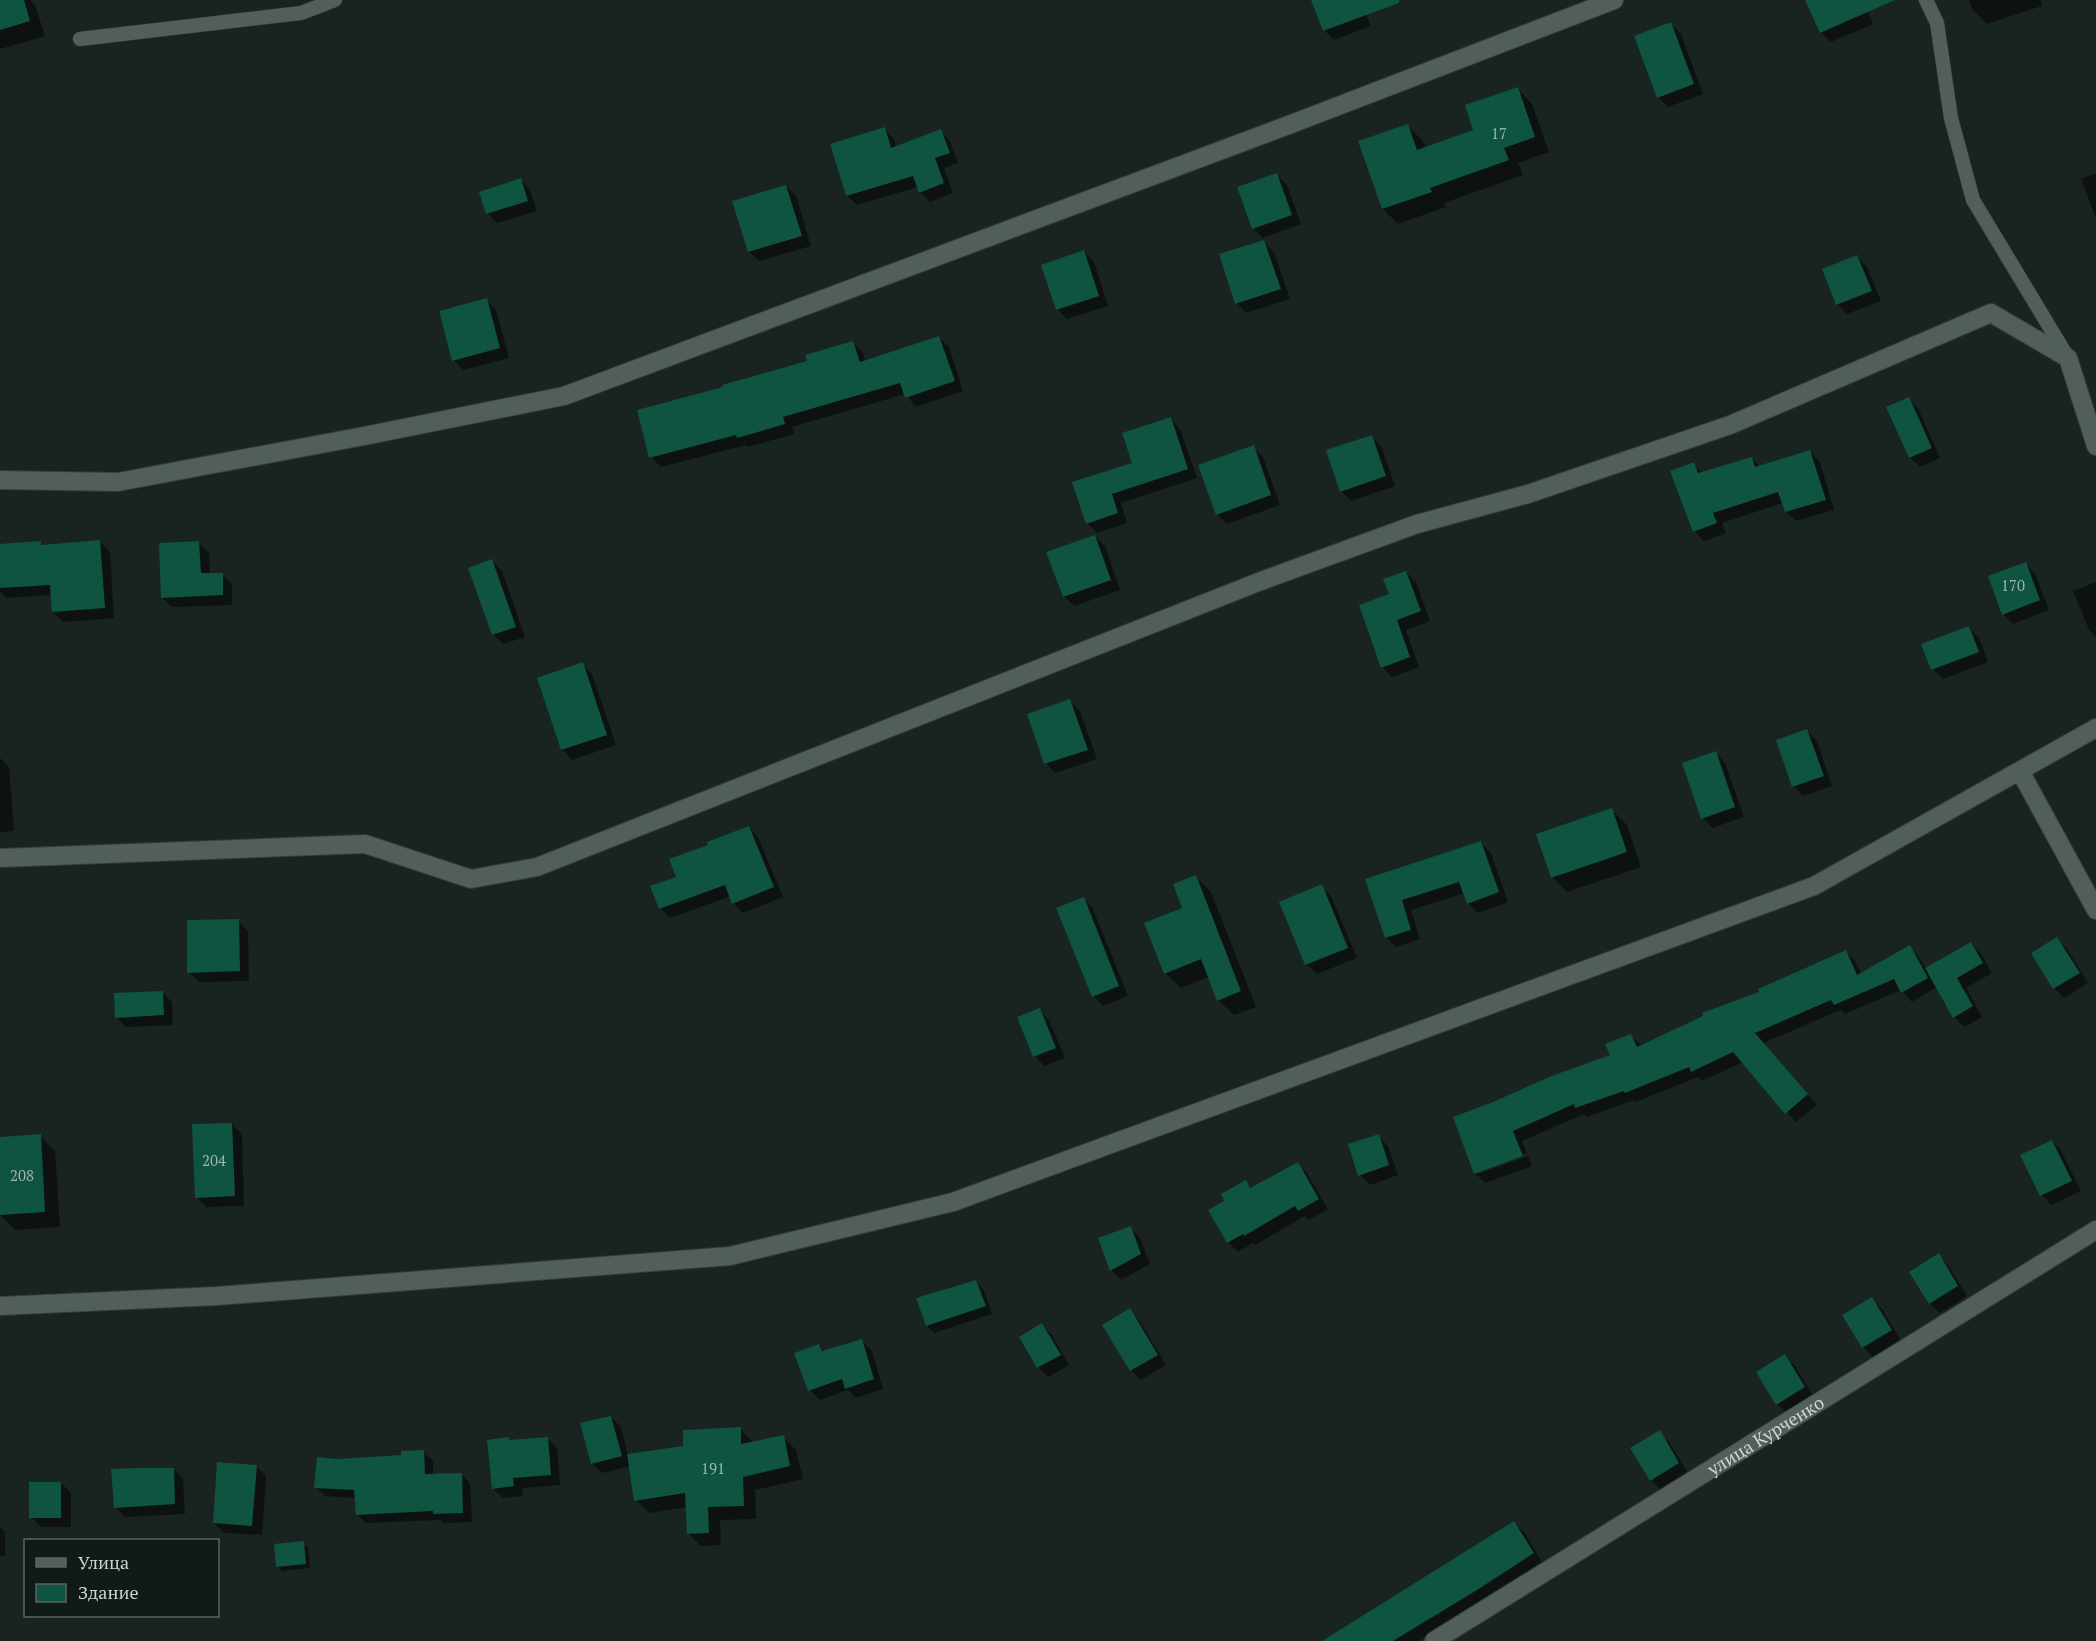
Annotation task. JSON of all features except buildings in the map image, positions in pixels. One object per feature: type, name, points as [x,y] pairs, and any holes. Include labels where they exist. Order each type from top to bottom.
[{"type":"street","points":[[0,480],[118,482],[564,396],[1264,135],[1614,0]]},
{"type":"street","points":[[0,858],[365,844],[471,879],[537,867],[1261,581],[1417,524],[1528,494],[1730,426],[1990,313],[2068,358],[2096,446]]},
{"type":"street","points":[[0,1306],[217,1296],[730,1256],[953,1202],[1814,886],[2096,729]]},
{"type":"street","points":[[2020,771],[2096,910]]},
{"type":"street","name":"улица Курченко","points":[[1434,1641],[2096,1230]]},
{"type":"lane","points":[[80,39],[301,13],[335,0]]},
{"type":"lane","points":[[1926,0],[1937,22],[1951,118],[1973,200],[2068,358]]}]
